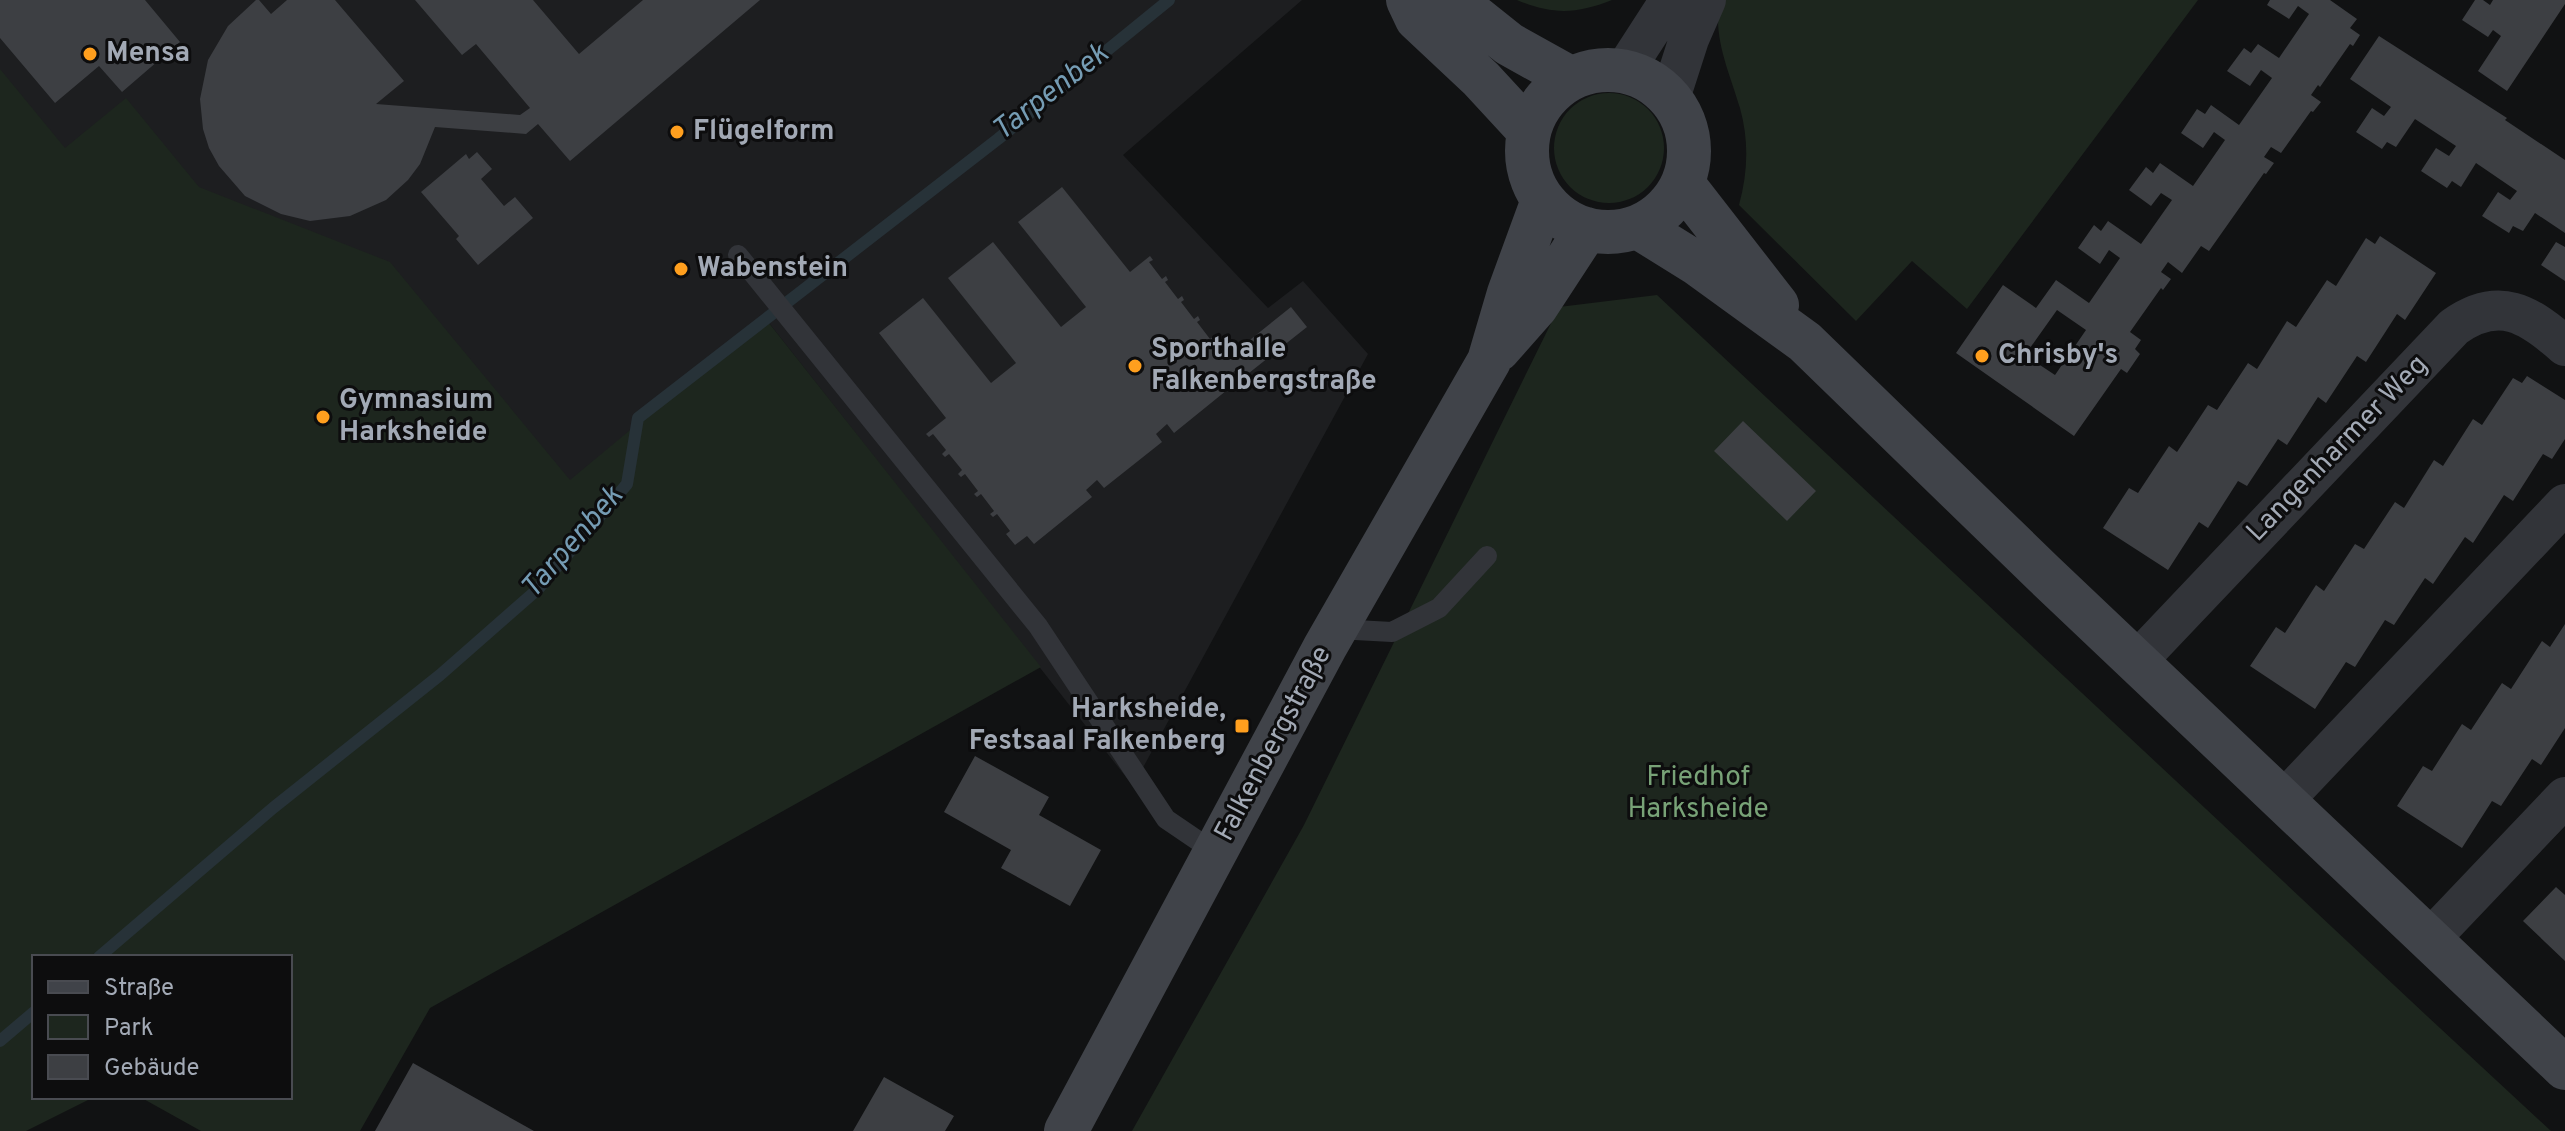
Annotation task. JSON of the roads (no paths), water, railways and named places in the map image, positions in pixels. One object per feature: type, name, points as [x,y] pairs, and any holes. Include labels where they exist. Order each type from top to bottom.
[{"type":"main road","points":[[1408,0],[1417,19],[1481,79],[1529,131]]},
{"type":"main road","points":[[1454,0],[1509,44],[1570,78]]},
{"type":"main road","points":[[1624,71],[1641,76],[1670,98],[1687,130],[1688,166],[1683,184],[1672,202],[1656,217],[1638,227],[1617,232],[1576,226],[1557,215],[1532,182],[1527,161],[1532,120],[1542,102],[1570,78],[1587,72],[1624,71]]},
{"type":"main road","points":[[1683,184],[1805,342]]},
{"type":"main road","name":"Falkenbergstraße","points":[[1489,361],[1509,293],[1543,200]]},
{"type":"main road","points":[[1638,227],[1696,263],[1805,342],[2429,940],[2561,1056]]},
{"type":"main road","name":"Falkenbergstraße","points":[[1066,1131],[1337,629],[1489,361],[1536,307],[1587,229]]},
{"type":"street","points":[[1624,71],[1670,0]]},
{"type":"street","points":[[1670,98],[1689,39],[1706,0]]},
{"type":"street","name":"Langenharmer Weg","points":[[2136,662],[2460,323],[2486,312],[2514,312],[2539,323],[2565,346]]},
{"type":"street","points":[[2283,801],[2565,504]]},
{"type":"street","points":[[2429,940],[2565,797]]},
{"type":"lane","points":[[738,255],[1038,626],[1166,819],[1216,853]]},
{"type":"lane","points":[[1337,629],[1392,632],[1439,608],[1487,556]]},
{"type":"waterway","name":"Tarpenbek","points":[[101,955],[273,808],[440,675],[538,589],[627,484],[638,418],[998,139],[1169,0]]},
{"type":"waterway","name":"Tarpenbek","points":[[0,1041],[32,1014]]},
{"type":"place","name":"Mensa","points":[[90,54]]},
{"type":"place","name":"Flügelform","points":[[677,132]]},
{"type":"place","name":"Wabenstein","points":[[681,269]]},
{"type":"place","name":"Chrisby's","points":[[1982,356]]},
{"type":"place","name":"Sporthalle Falkenbergstraße","points":[[1135,366]]},
{"type":"place","name":"Gymnasium Harksheide","points":[[323,417]]},
{"type":"place","name":"Harksheide, Festsaal Falkenberg","points":[[1242,726]]},
{"type":"park label","name":"Friedhof Harksheide","points":[[1698,794]]}]
